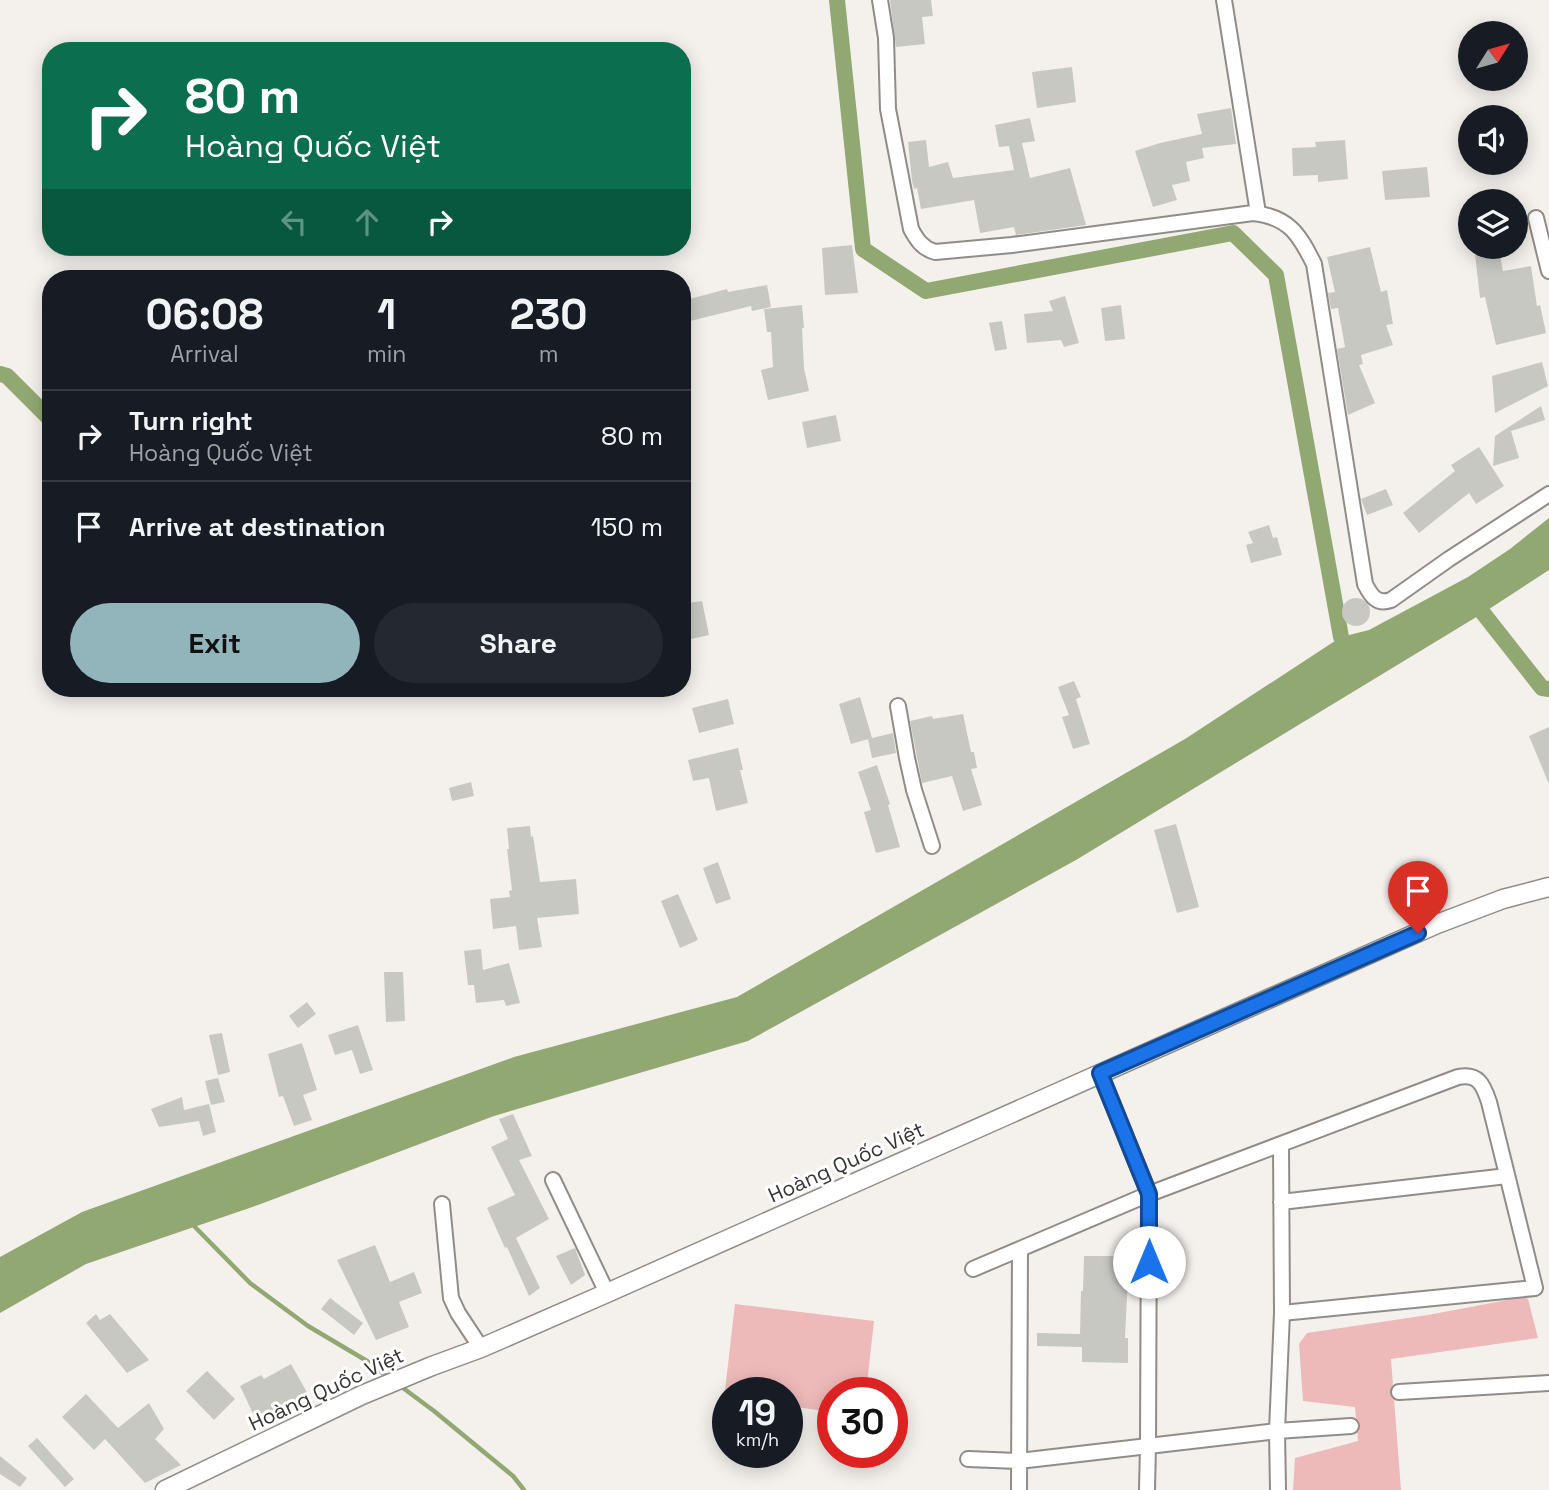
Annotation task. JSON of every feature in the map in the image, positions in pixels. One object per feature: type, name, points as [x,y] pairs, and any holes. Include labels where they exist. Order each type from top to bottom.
[{"type":"street","points":[[880,0],[886,38],[888,109],[911,229],[926,249],[934,253],[1012,245],[1258,214],[1272,216],[1302,239],[1314,264],[1365,584],[1377,601],[1391,600],[1549,494]]},
{"type":"street","points":[[1224,0],[1258,214]]},
{"type":"street","points":[[1536,218],[1549,271]]},
{"type":"street","points":[[898,706],[914,790],[932,846]]},
{"type":"street","name":"Hoàng Quốc Việt","points":[[165,1490],[362,1395],[481,1348],[607,1293],[1437,924],[1503,899],[1549,887]]},
{"type":"street","points":[[1100,1073],[1149,1194],[1147,1490]]},
{"type":"street","points":[[973,1269],[1149,1194],[1458,1077],[1468,1075],[1478,1080],[1484,1087],[1535,1288],[1282,1313]]},
{"type":"street","points":[[1279,1490],[1277,1431],[1282,1313],[1280,1145]]},
{"type":"street","points":[[1281,1202],[1507,1176]]},
{"type":"street","points":[[553,1180],[607,1293]]},
{"type":"street","points":[[442,1204],[451,1298],[481,1348]]},
{"type":"street","points":[[1019,1490],[1020,1249]]},
{"type":"street","points":[[1399,1392],[1549,1383]]},
{"type":"street","points":[[968,1459],[1019,1461],[1277,1431],[1351,1426]]},
{"type":"shaded area","points":[[1549,518],[1549,570],[1483,613],[1076,860],[748,1041],[494,1116],[258,1205],[86,1264],[0,1313],[0,1257],[82,1212],[514,1057],[737,997],[1185,739],[1341,637],[1369,630],[1468,577]]},
{"type":"shaded area","points":[[1523,1297],[1528,1299],[1538,1338],[1391,1359],[1401,1490],[1293,1490],[1295,1458],[1358,1441],[1355,1407],[1303,1401],[1299,1344],[1307,1333],[1428,1315]]},
{"type":"shaded area","points":[[735,1304],[874,1321],[868,1377],[817,1377],[817,1410],[803,1408],[803,1377],[727,1377]]},
{"type":"building","points":[[890,0],[931,0],[933,16],[922,17],[925,44],[896,47]]},
{"type":"building","points":[[1072,67],[1076,102],[1037,108],[1032,72]]},
{"type":"building","points":[[1231,108],[1236,144],[1202,148],[1204,158],[1186,162],[1190,181],[1172,185],[1177,200],[1153,207],[1135,151],[1202,134],[1197,114]]},
{"type":"building","points":[[1030,118],[1035,141],[1022,143],[1030,178],[1070,168],[1086,225],[1016,235],[1014,227],[980,233],[974,200],[921,209],[917,188],[914,189],[912,181],[908,142],[926,140],[929,167],[948,162],[953,178],[1014,170],[1009,146],[999,147],[995,125]]},
{"type":"building","points":[[1345,140],[1348,179],[1318,182],[1318,175],[1293,176],[1292,148],[1316,147],[1315,142]]},
{"type":"building","points":[[1427,167],[1430,197],[1385,200],[1382,171]]},
{"type":"building","points":[[852,245],[858,293],[825,295],[822,248]]},
{"type":"building","points":[[1370,247],[1381,292],[1387,290],[1393,324],[1386,325],[1393,345],[1361,355],[1363,364],[1359,365],[1375,403],[1348,415],[1337,349],[1345,347],[1338,308],[1331,309],[1328,293],[1335,292],[1327,257]]},
{"type":"building","points":[[1476,259],[1501,259],[1503,271],[1531,266],[1537,306],[1540,305],[1546,333],[1496,345],[1485,297],[1480,298]]},
{"type":"building","points":[[767,285],[771,307],[752,311],[751,306],[691,321],[691,299],[727,289],[728,292]]},
{"type":"building","points":[[1065,296],[1079,343],[1064,347],[1061,340],[1027,343],[1024,314],[1053,311],[1049,301]]},
{"type":"building","points":[[802,305],[804,368],[809,391],[768,400],[761,370],[773,367],[771,332],[767,332],[764,309]]},
{"type":"building","points":[[1121,305],[1125,339],[1105,341],[1101,308]]},
{"type":"building","points":[[1002,321],[1007,349],[995,351],[989,323]]},
{"type":"building","points":[[1542,362],[1548,386],[1495,413],[1492,376]]},
{"type":"building","points":[[1541,406],[1545,420],[1511,431],[1519,458],[1493,466],[1495,436]]},
{"type":"building","points":[[836,415],[841,441],[807,448],[802,422]]},
{"type":"building","points":[[1479,447],[1504,486],[1476,504],[1469,493],[1419,533],[1403,513],[1455,471],[1451,465]]},
{"type":"building","points":[[1386,489],[1393,505],[1367,515],[1361,499]]},
{"type":"building","points":[[1269,525],[1273,538],[1277,537],[1282,555],[1251,563],[1246,545],[1253,543],[1248,532]]},
{"type":"building","points":[[1356,598],[1366,602],[1370,612],[1366,622],[1356,626],[1346,622],[1342,612],[1346,602]]},
{"type":"building","points":[[702,601],[709,635],[691,639],[691,603]]},
{"type":"building","points":[[1074,681],[1081,697],[1076,699],[1090,744],[1073,749],[1062,717],[1069,715],[1058,687]]},
{"type":"building","points":[[860,697],[872,738],[851,744],[839,704]]},
{"type":"building","points":[[728,699],[734,724],[699,733],[692,708]]},
{"type":"building","points":[[963,714],[977,768],[971,769],[982,805],[963,811],[952,776],[922,783],[910,721]]},
{"type":"building","points":[[1549,727],[1549,784],[1529,736]]},
{"type":"building","points":[[893,733],[896,753],[872,758],[868,739]]},
{"type":"building","points":[[738,748],[748,803],[716,811],[709,778],[693,781],[688,760]]},
{"type":"building","points":[[877,765],[900,847],[876,853],[864,812],[871,810],[858,772]]},
{"type":"building","points":[[471,782],[474,796],[452,801],[449,788]]},
{"type":"building","points":[[1176,824],[1199,907],[1177,913],[1154,830]]},
{"type":"building","points":[[530,826],[540,882],[576,879],[579,914],[537,918],[542,947],[519,950],[516,926],[493,929],[490,899],[510,897],[509,891],[512,890],[507,828]]},
{"type":"building","points":[[718,862],[731,899],[716,904],[703,868]]},
{"type":"building","points":[[678,894],[698,940],[680,948],[661,901]]},
{"type":"building","points":[[481,949],[483,970],[509,963],[520,1003],[506,1006],[504,1000],[476,1003],[474,985],[468,985],[464,951]]},
{"type":"building","points":[[384,972],[403,972],[405,1021],[386,1022]]},
{"type":"building","points":[[307,1002],[316,1014],[298,1028],[289,1016]]},
{"type":"building","points":[[358,1025],[373,1070],[360,1074],[352,1050],[335,1055],[328,1035]]},
{"type":"building","points":[[222,1033],[230,1072],[218,1075],[209,1035]]},
{"type":"building","points":[[302,1043],[317,1090],[303,1095],[312,1120],[294,1126],[283,1096],[279,1097],[268,1054]]},
{"type":"building","points":[[218,1078],[225,1102],[211,1105],[205,1081]]},
{"type":"building","points":[[182,1097],[184,1110],[209,1104],[216,1132],[203,1136],[199,1121],[159,1127],[151,1109]]},
{"type":"building","points":[[513,1114],[532,1156],[519,1160],[549,1219],[516,1238],[540,1288],[529,1296],[487,1208],[515,1195],[491,1147],[508,1139],[499,1119]]},
{"type":"building","points":[[375,1245],[390,1282],[414,1272],[422,1293],[399,1302],[409,1327],[376,1340],[337,1260]]},
{"type":"building","points":[[575,1248],[585,1275],[571,1285],[556,1256]]},
{"type":"building","points":[[1084,1256],[1129,1256],[1125,1338],[1128,1338],[1128,1363],[1082,1362],[1082,1347],[1037,1346],[1037,1333],[1080,1334]]},
{"type":"building","points":[[330,1298],[363,1323],[354,1335],[321,1309]]},
{"type":"building","points":[[96,1314],[100,1320],[110,1314],[149,1360],[127,1373],[86,1323]]},
{"type":"building","points":[[291,1364],[309,1396],[292,1406],[290,1403],[257,1422],[240,1386],[261,1375],[264,1379]]},
{"type":"building","points":[[207,1371],[235,1399],[214,1420],[186,1391]]},
{"type":"building","points":[[86,1394],[118,1428],[149,1403],[164,1429],[155,1439],[181,1465],[145,1483],[105,1439],[94,1450],[62,1417]]},
{"type":"building","points":[[37,1438],[74,1479],[65,1487],[28,1446]]},
{"type":"building","points":[[0,1456],[27,1478],[20,1487],[0,1474]]},
{"type":"waterway","points":[[837,0],[863,249],[926,291],[1233,233],[1276,275],[1341,637]]},
{"type":"waterway","points":[[0,374],[7,376],[42,411]]},
{"type":"waterway","points":[[1483,613],[1542,688],[1549,689]]},
{"type":"waterway","points":[[195,1227],[250,1283],[308,1326],[367,1361],[389,1378]]},
{"type":"waterway","points":[[399,1385],[513,1476],[524,1490]]},
{"type":"route","points":[[1149,1262],[1149,1194],[1100,1073],[1418,933]]}]
